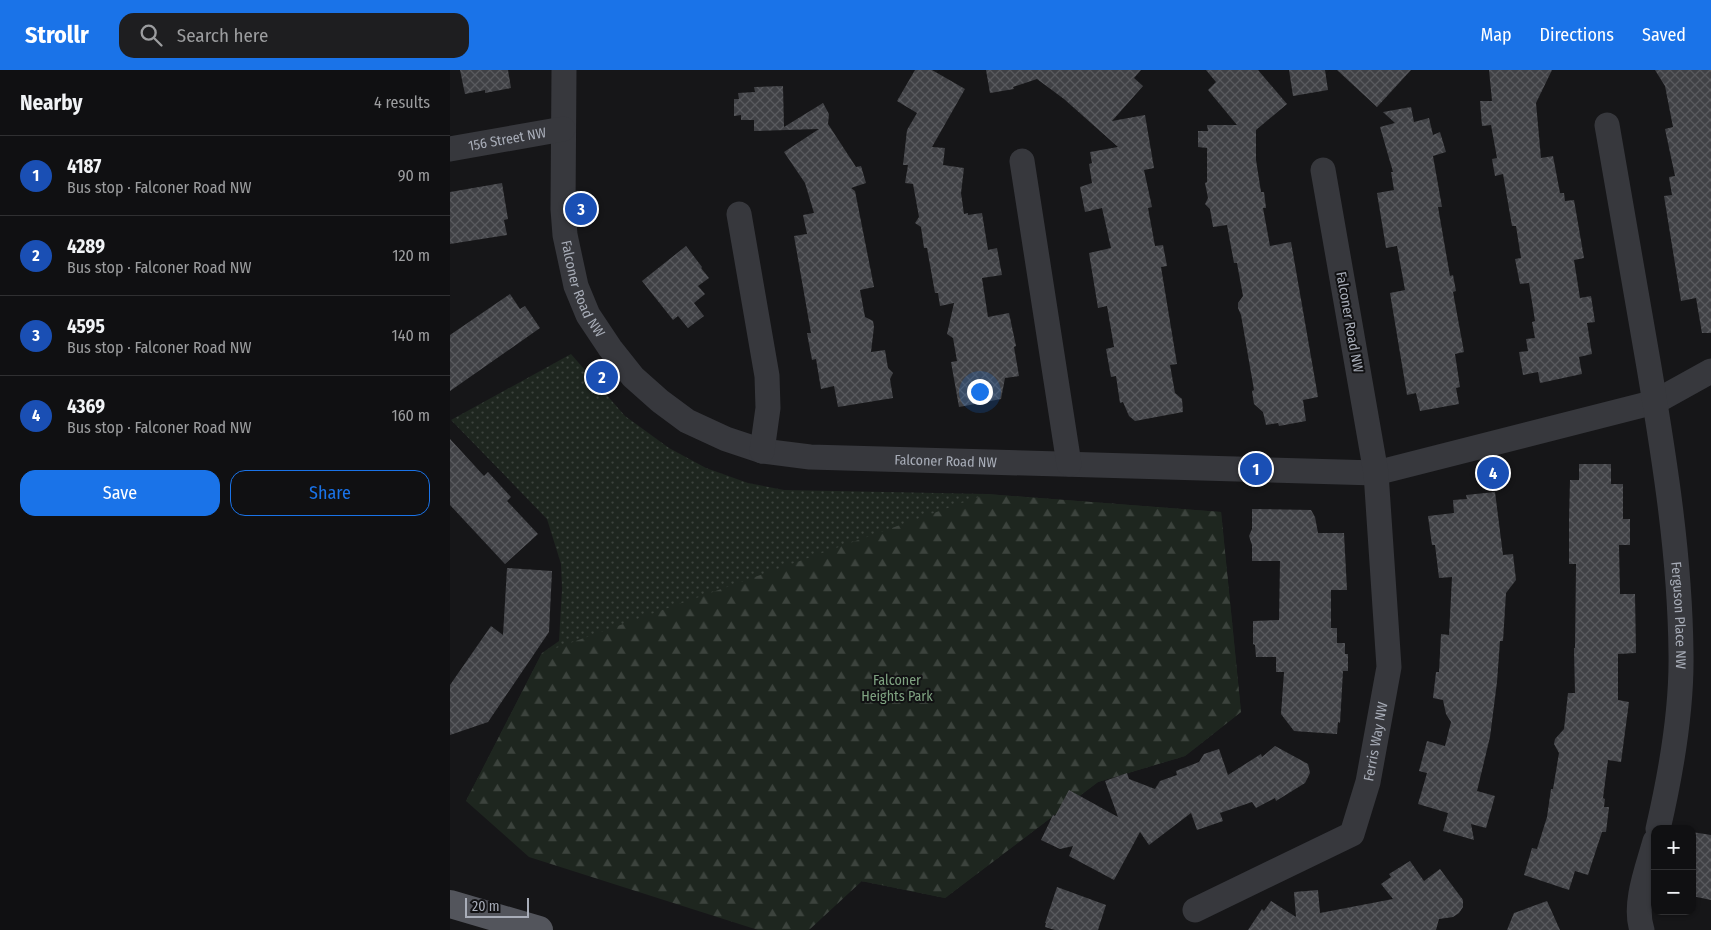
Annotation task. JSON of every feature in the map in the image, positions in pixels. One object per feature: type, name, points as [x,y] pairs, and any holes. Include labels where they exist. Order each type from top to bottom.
[{"type":"main road","points":[[450,904],[539,930]]},
{"type":"street","name":"Falconer Road NW","points":[[564,70],[563,209],[565,235],[576,286],[588,315],[610,348],[634,377],[660,401],[687,421],[726,439],[762,451],[810,457],[1376,473],[1655,402],[1711,371]]},
{"type":"street","points":[[1607,125],[1655,402]]},
{"type":"street","name":"156 Street NW","points":[[450,149],[563,128]]},
{"type":"street","points":[[1022,161],[1070,464]]},
{"type":"street","name":"Falconer Road NW","points":[[1323,170],[1376,473]]},
{"type":"street","points":[[740,214],[767,376],[768,408],[762,451]]},
{"type":"street","name":"Ferguson Place NW","points":[[1655,402],[1674,538],[1681,654],[1677,723],[1659,825]]},
{"type":"street","name":"Ferris Way NW","points":[[1195,910],[1352,834],[1368,782],[1389,667],[1376,473]]},
{"type":"street","points":[[1642,930],[1639,921],[1639,908],[1651,858]]},
{"type":"green space","name":"Falconer Heights Park","points":[[571,354],[625,416],[669,448],[706,468],[748,483],[784,490],[987,494],[1221,512],[1241,712],[1185,756],[1098,782],[945,898],[466,801],[542,653],[559,641],[562,589],[561,564],[547,519],[451,420]]},
{"type":"green space","name":"Falconer Heights Park","points":[[987,494],[1221,512],[1241,712],[1185,756],[1098,782],[945,898],[862,881],[809,930],[758,930],[529,857],[466,801],[542,653]]},
{"type":"building","points":[[460,70],[508,70],[511,88],[485,93],[485,90],[465,94]]},
{"type":"building","points":[[915,70],[932,70],[965,89],[932,147],[945,148],[943,165],[964,168],[961,193],[964,214],[982,213],[988,250],[997,248],[1002,275],[982,278],[988,317],[1009,313],[1016,346],[1014,347],[1019,376],[1005,378],[1001,399],[959,407],[951,362],[957,361],[953,338],[947,334],[954,303],[940,306],[938,293],[935,293],[927,248],[924,248],[921,227],[915,223],[919,217],[913,184],[905,183],[908,165],[903,165],[907,130],[917,113],[897,101]]},
{"type":"building","points":[[986,70],[1141,70],[1134,78],[1143,86],[1112,121],[1145,115],[1154,168],[1144,170],[1152,207],[1148,208],[1155,246],[1163,245],[1167,266],[1161,267],[1177,364],[1170,365],[1175,393],[1182,399],[1183,412],[1135,421],[1129,416],[1123,402],[1120,403],[1116,376],[1111,377],[1106,349],[1114,347],[1107,306],[1098,308],[1089,253],[1111,248],[1102,208],[1085,212],[1080,187],[1092,183],[1089,164],[1092,163],[1090,152],[1118,147],[1064,99],[1037,79],[1013,87],[1014,89],[990,93]]},
{"type":"building","points":[[1206,70],[1258,70],[1287,104],[1256,130],[1256,160],[1261,192],[1264,192],[1266,208],[1263,208],[1270,246],[1291,242],[1318,397],[1303,400],[1306,421],[1279,426],[1278,423],[1266,425],[1263,412],[1254,404],[1252,391],[1254,390],[1241,315],[1238,308],[1238,303],[1243,296],[1237,263],[1234,263],[1227,225],[1213,227],[1210,209],[1205,204],[1208,198],[1205,183],[1207,182],[1207,148],[1198,147],[1198,131],[1208,131],[1207,125],[1237,125],[1208,90],[1216,82]]},
{"type":"building","points":[[1289,70],[1325,70],[1328,90],[1293,96]]},
{"type":"building","points":[[1337,70],[1411,70],[1377,107]]},
{"type":"building","points":[[1489,70],[1552,70],[1536,103],[1541,158],[1553,156],[1560,193],[1564,193],[1565,201],[1574,200],[1584,258],[1574,260],[1580,298],[1591,296],[1595,322],[1587,323],[1592,354],[1579,357],[1582,374],[1540,383],[1538,372],[1523,375],[1519,352],[1528,351],[1526,339],[1535,338],[1532,322],[1535,321],[1529,283],[1520,284],[1515,259],[1521,258],[1516,226],[1512,226],[1503,174],[1495,176],[1492,159],[1497,158],[1491,125],[1482,126],[1480,101],[1492,101]]},
{"type":"building","points":[[1655,70],[1711,70],[1711,333],[1702,333],[1696,298],[1681,301],[1664,196],[1672,195],[1669,177],[1675,176],[1665,129],[1673,127],[1665,86]]},
{"type":"building","points":[[783,86],[784,127],[823,103],[829,114],[828,124],[856,167],[861,166],[866,183],[851,188],[855,191],[874,287],[860,290],[865,317],[873,321],[871,352],[885,350],[888,368],[893,373],[890,379],[893,398],[838,407],[834,386],[821,389],[816,359],[812,360],[807,333],[811,333],[794,236],[807,234],[803,215],[814,213],[805,183],[784,152],[819,129],[754,131],[754,120],[741,120],[741,115],[734,116],[734,99],[739,99],[738,93],[755,92],[754,87]]},
{"type":"building","points":[[1411,107],[1414,122],[1429,118],[1433,135],[1440,132],[1446,152],[1433,156],[1442,207],[1438,207],[1450,276],[1453,275],[1456,291],[1453,292],[1464,352],[1455,354],[1460,387],[1456,388],[1459,404],[1420,411],[1416,393],[1407,395],[1390,293],[1405,290],[1397,246],[1386,248],[1377,193],[1394,190],[1391,172],[1393,172],[1380,127],[1395,123],[1383,112]]},
{"type":"building","points":[[502,183],[508,219],[504,220],[507,235],[450,244],[450,192]]},
{"type":"building","points":[[686,246],[709,278],[698,286],[705,294],[694,303],[704,316],[688,328],[678,316],[673,320],[642,281]]},
{"type":"building","points":[[510,294],[520,309],[525,306],[540,328],[450,391],[450,335]]},
{"type":"building","points":[[450,439],[484,476],[488,472],[511,497],[507,501],[538,534],[505,564],[450,505]]},
{"type":"building","points":[[1579,464],[1611,464],[1611,484],[1623,484],[1623,519],[1630,519],[1630,545],[1619,545],[1620,594],[1635,594],[1636,653],[1618,654],[1618,700],[1629,702],[1621,762],[1608,760],[1603,798],[1605,799],[1604,807],[1609,807],[1606,832],[1602,832],[1588,875],[1575,871],[1569,890],[1524,875],[1532,848],[1537,849],[1547,817],[1559,753],[1554,744],[1555,739],[1564,729],[1568,693],[1575,693],[1576,564],[1569,564],[1569,519],[1570,480],[1579,480]]},
{"type":"building","points":[[1495,492],[1503,555],[1513,554],[1516,580],[1506,593],[1503,641],[1500,641],[1490,737],[1477,791],[1495,796],[1486,828],[1471,824],[1474,840],[1443,831],[1448,813],[1418,804],[1427,773],[1419,771],[1427,741],[1445,746],[1451,722],[1446,714],[1443,700],[1433,698],[1436,672],[1439,672],[1441,634],[1449,635],[1452,577],[1439,578],[1435,545],[1432,545],[1428,516],[1454,513],[1453,500],[1467,499],[1466,495]]},
{"type":"building","points":[[1252,509],[1311,510],[1315,517],[1318,533],[1344,533],[1347,590],[1331,590],[1331,628],[1337,628],[1337,643],[1345,643],[1345,654],[1348,654],[1348,671],[1343,671],[1340,723],[1338,722],[1337,734],[1294,731],[1281,714],[1284,672],[1276,672],[1276,657],[1256,657],[1255,645],[1253,644],[1253,621],[1279,620],[1280,561],[1252,561],[1252,545],[1249,536],[1252,529]]},
{"type":"building","points":[[507,568],[552,571],[549,632],[488,722],[450,735],[450,685],[491,626],[503,635]]},
{"type":"building","points":[[1275,746],[1308,764],[1310,773],[1305,783],[1276,801],[1275,798],[1256,808],[1252,802],[1220,813],[1223,821],[1197,830],[1191,813],[1149,845],[1140,832],[1114,880],[1069,856],[1073,846],[1060,849],[1041,840],[1053,815],[1055,816],[1069,790],[1118,817],[1105,781],[1127,773],[1129,779],[1155,789],[1160,781],[1177,775],[1176,771],[1199,762],[1204,754],[1219,749],[1228,775],[1261,754],[1262,757]]},
{"type":"building","points":[[1696,833],[1711,835],[1711,900],[1696,897]]},
{"type":"building","points":[[1410,861],[1424,881],[1440,869],[1463,900],[1463,907],[1459,913],[1453,917],[1439,919],[1436,930],[1248,930],[1262,909],[1264,911],[1271,901],[1296,917],[1294,892],[1318,890],[1320,913],[1393,899],[1381,884],[1391,877],[1389,874]]},
{"type":"building","points":[[1057,887],[1106,905],[1098,930],[1055,930],[1045,927]]},
{"type":"building","points":[[1547,901],[1560,930],[1507,930],[1514,913]]},
{"type":"place","name":"4595","points":[[581,209]]},
{"type":"place","name":"4289","points":[[602,377]]},
{"type":"place","name":"4187","points":[[1256,469]]},
{"type":"place","name":"4369","points":[[1493,473]]}]
